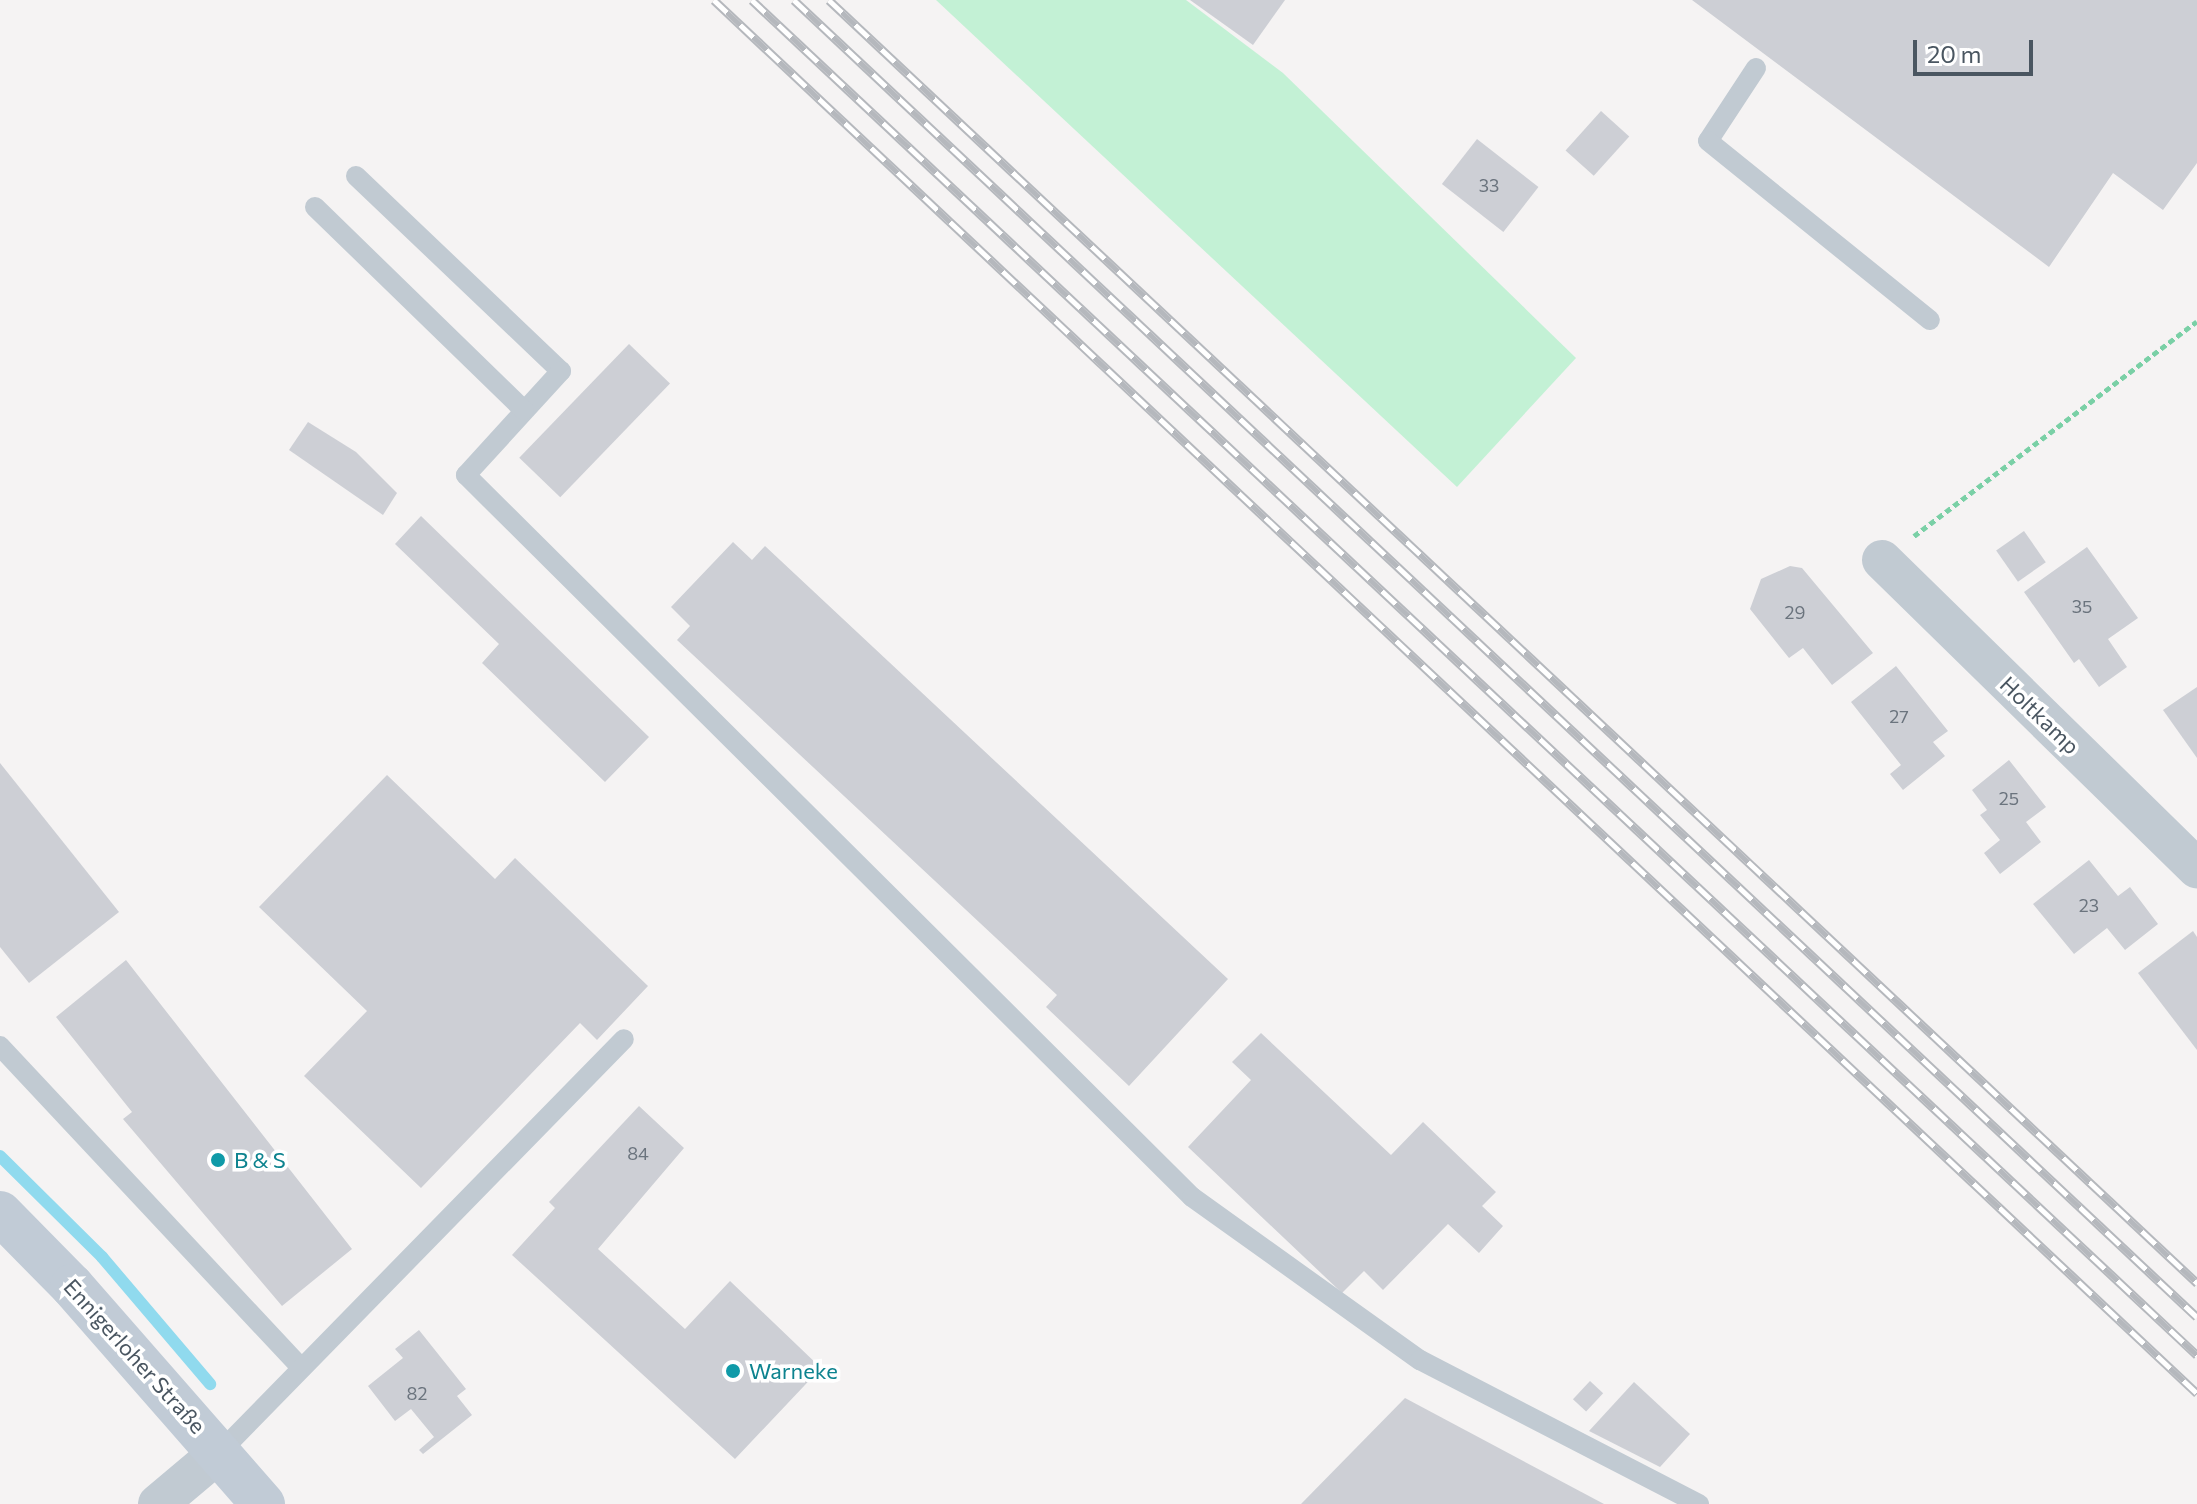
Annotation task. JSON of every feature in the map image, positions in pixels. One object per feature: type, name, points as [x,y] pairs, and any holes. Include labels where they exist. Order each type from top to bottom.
[{"type":"main road","name":"Ennigerloher Straße","points":[[0,1213],[221,1451],[263,1504]]},
{"type":"street","name":"Holtkamp","points":[[1882,560],[2197,869]]},
{"type":"street","points":[[158,1504],[221,1451]]},
{"type":"lane","points":[[1756,68],[1708,141],[1930,320]]},
{"type":"lane","points":[[356,176],[561,371],[466,475],[1192,1197],[1420,1360],[1699,1504]]},
{"type":"lane","points":[[315,207],[524,410]]},
{"type":"lane","points":[[221,1451],[624,1039]]},
{"type":"lane","points":[[0,1046],[300,1367]]},
{"type":"path","points":[[1882,560],[2197,321]]},
{"type":"green space","points":[[936,0],[1186,0],[1283,73],[1576,358],[1457,487]]},
{"type":"building","points":[[1190,0],[1285,0],[1253,45]]},
{"type":"building","points":[[1692,0],[2197,0],[2197,163],[2163,210],[2113,173],[2049,267]]},
{"type":"building","points":[[1601,111],[1629,136],[1594,176],[1566,150]]},
{"type":"building","points":[[1477,139],[1538,187],[1503,232],[1442,184]]},
{"type":"building","points":[[629,344],[670,384],[560,497],[519,458]]},
{"type":"building","points":[[308,422],[356,452],[397,493],[383,515],[289,450]]},
{"type":"building","points":[[421,516],[649,737],[605,782],[482,663],[499,644],[395,544]]},
{"type":"building","points":[[2024,531],[2046,562],[2018,582],[1996,551]]},
{"type":"building","points":[[733,542],[752,560],[765,546],[1228,979],[1129,1086],[1046,1007],[1057,995],[677,640],[690,626],[671,607]]},
{"type":"building","points":[[2087,547],[2138,618],[2108,639],[2127,667],[2099,687],[2079,659],[2074,663],[2024,592]]},
{"type":"building","points":[[1790,566],[1802,568],[1873,653],[1832,685],[1803,648],[1789,658],[1750,609],[1761,579]]},
{"type":"building","points":[[1896,666],[1948,731],[1933,742],[1945,756],[1903,790],[1890,774],[1901,765],[1851,702]]},
{"type":"building","points":[[2197,687],[2197,758],[2163,710]]},
{"type":"building","points":[[2009,760],[2046,807],[2026,822],[2041,842],[2000,874],[1984,853],[2000,840],[1980,815],[1987,810],[1972,790]]},
{"type":"building","points":[[0,763],[119,912],[29,983],[0,947]]},
{"type":"building","points":[[387,775],[495,879],[515,858],[648,986],[597,1040],[580,1023],[421,1188],[304,1076],[367,1011],[259,907]]},
{"type":"building","points":[[2089,860],[2118,896],[2130,887],[2158,924],[2125,950],[2107,928],[2074,954],[2033,904]]},
{"type":"building","points":[[2193,931],[2197,937],[2197,1050],[2138,973]]},
{"type":"building","name":"B & S","points":[[126,960],[352,1249],[282,1306],[123,1119],[132,1112],[56,1017]]},
{"type":"building","points":[[1261,1033],[1391,1155],[1423,1122],[1496,1192],[1482,1206],[1503,1226],[1479,1253],[1448,1224],[1383,1290],[1364,1271],[1342,1293],[1188,1147],[1251,1080],[1232,1062]]},
{"type":"building","points":[[639,1106],[684,1148],[598,1249],[685,1329],[730,1281],[821,1368],[735,1459],[512,1255],[555,1208],[549,1202]]},
{"type":"building","points":[[419,1330],[466,1389],[457,1396],[472,1415],[423,1454],[419,1450],[434,1437],[411,1409],[395,1421],[368,1386],[403,1358],[395,1349]]},
{"type":"building","points":[[1590,1381],[1603,1393],[1586,1412],[1573,1399]]},
{"type":"building","points":[[1634,1382],[1690,1434],[1660,1467],[1589,1431]]},
{"type":"building","points":[[1405,1398],[1604,1504],[1301,1504]]},
{"type":"waterway","points":[[0,1156],[102,1257],[210,1384]]},
{"type":"railway","points":[[714,0],[2197,1393]]},
{"type":"railway","points":[[752,0],[2197,1355]]},
{"type":"railway","points":[[794,0],[2197,1317]]},
{"type":"railway","points":[[829,0],[2197,1283]]},
{"type":"place","name":"B & S","points":[[218,1160]]},
{"type":"place","name":"Warneke","points":[[733,1371]]}]
